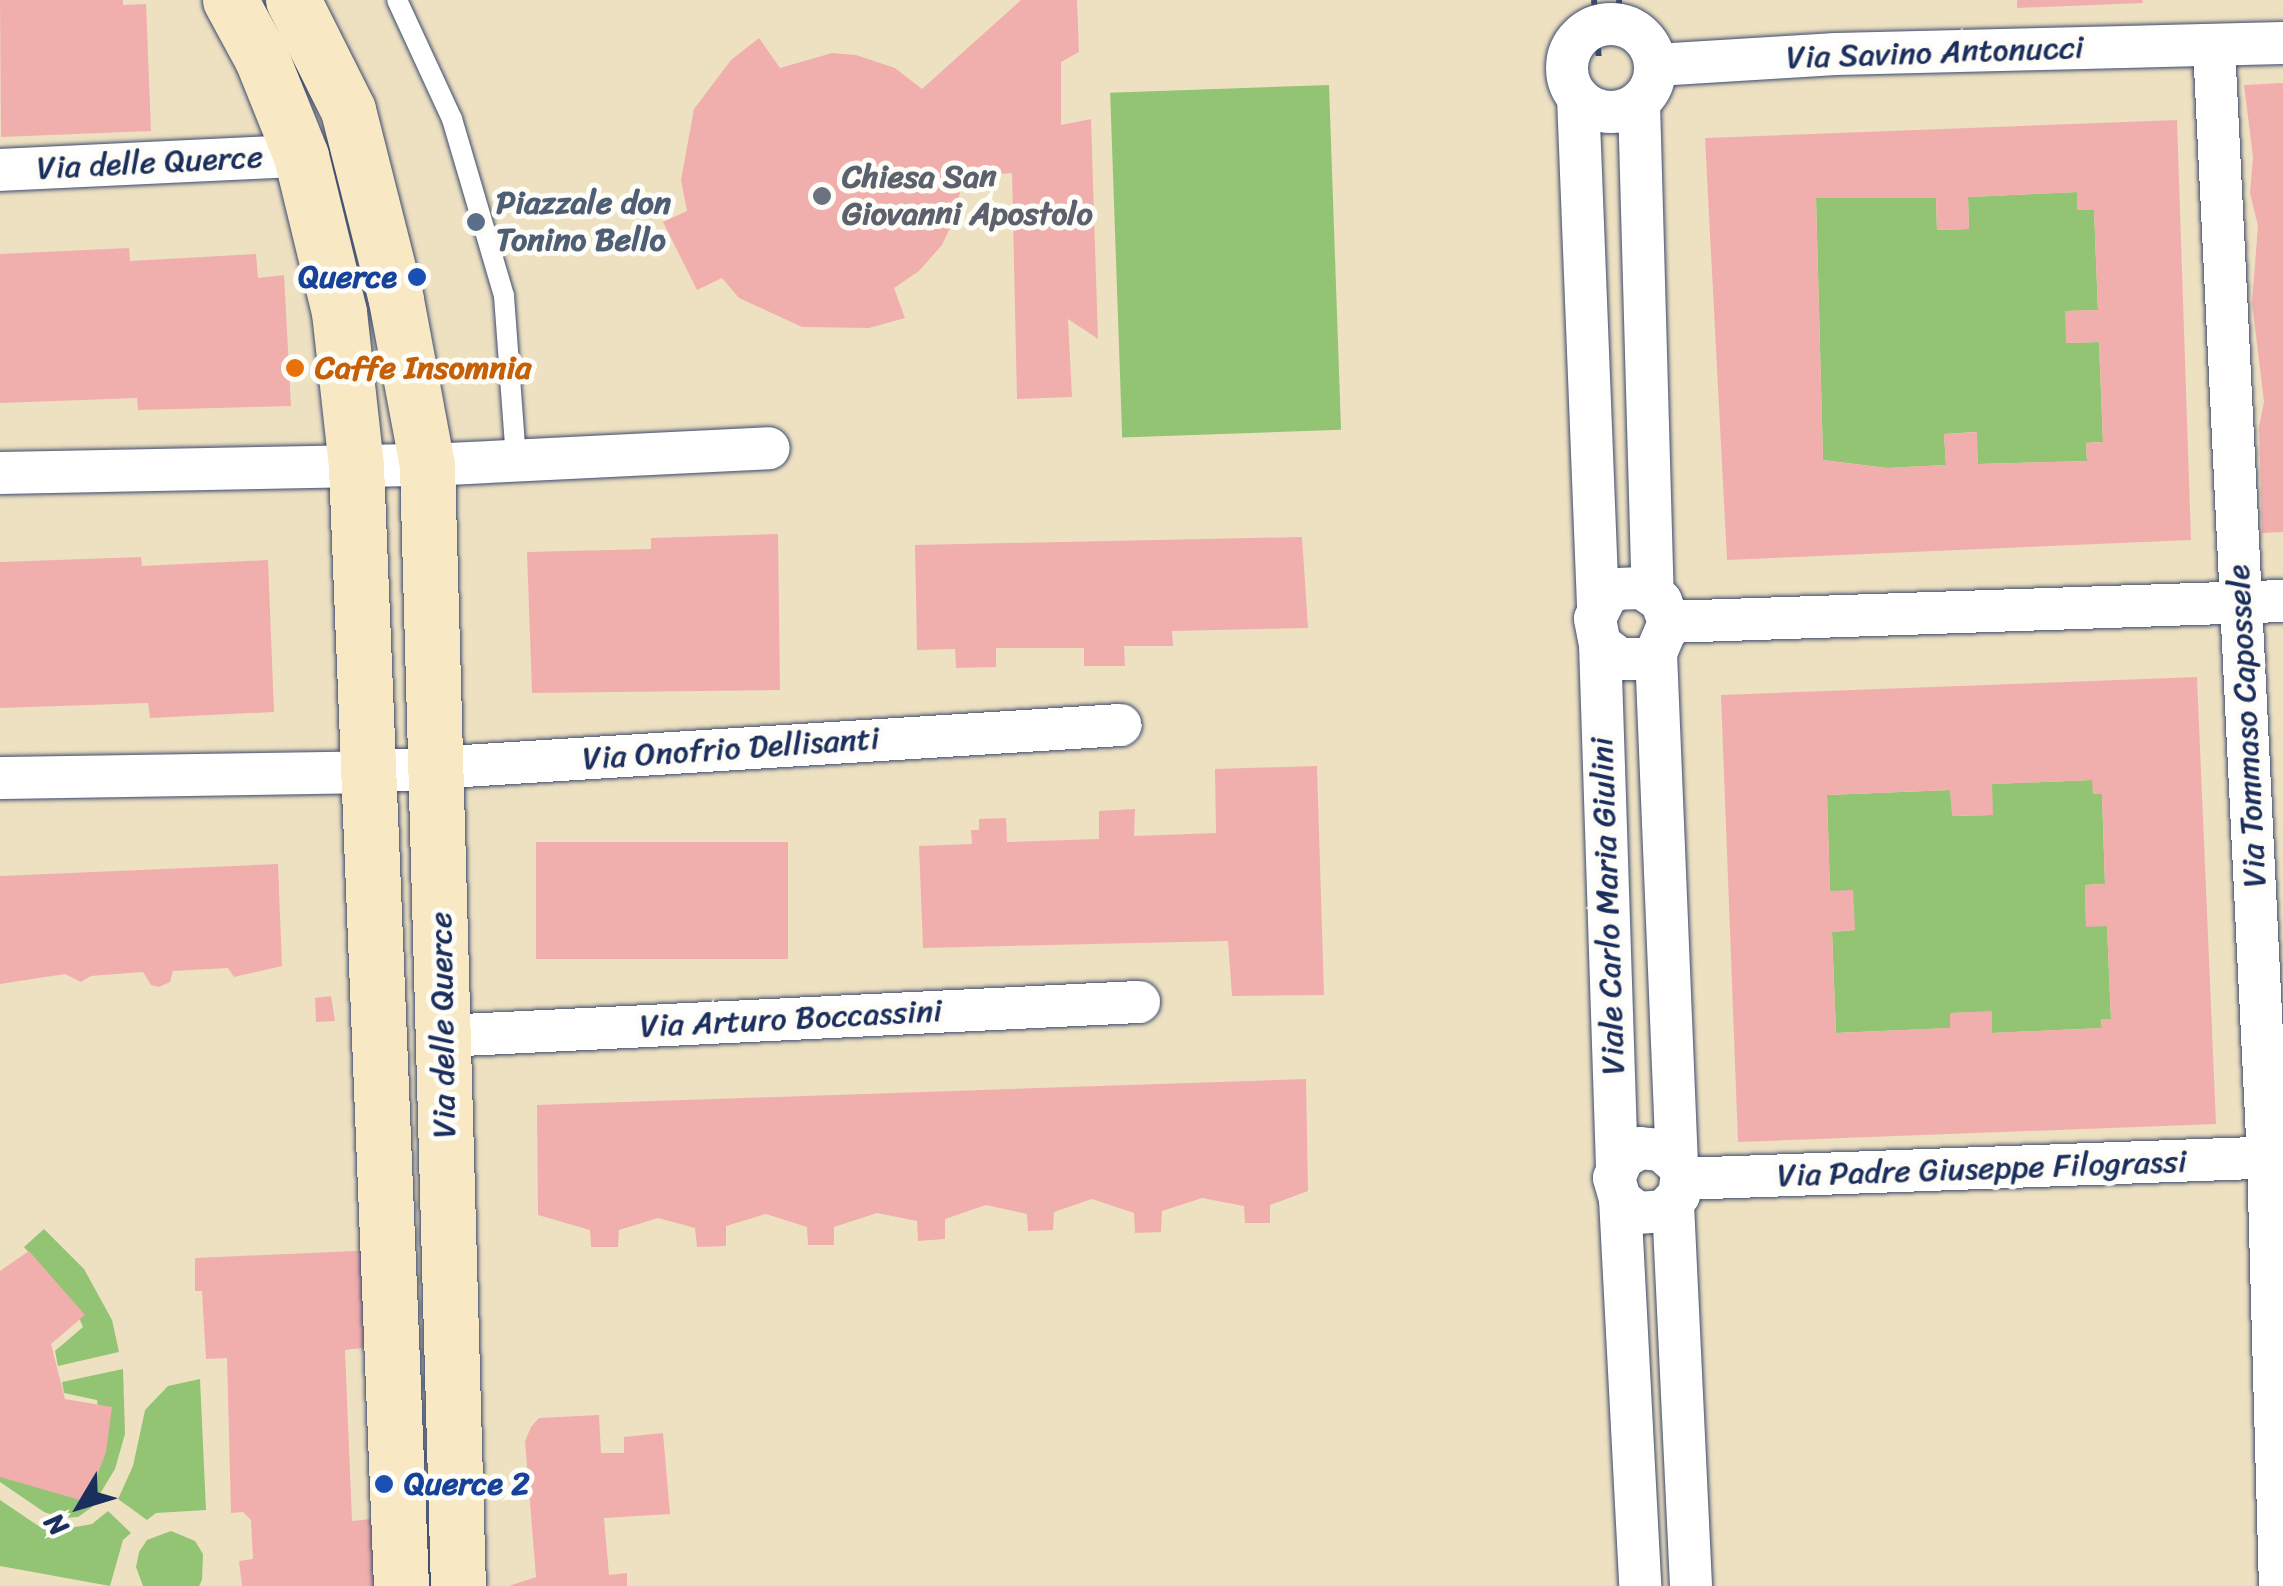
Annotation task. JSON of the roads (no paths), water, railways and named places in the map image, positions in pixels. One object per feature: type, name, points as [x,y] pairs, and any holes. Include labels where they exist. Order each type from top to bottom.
[{"type":"street","name":"Via delle Querce","points":[[230,0],[262,59],[300,156],[339,312],[356,466],[354,773],[401,1586]]},
{"type":"street","name":"Via delle Querce","points":[[293,0],[348,110],[396,300],[428,465],[458,1586]]},
{"type":"street","points":[[1574,0],[1574,44],[1567,71],[1578,98],[1603,112],[1626,110],[1640,49],[1620,24],[1596,26],[1574,44]]},
{"type":"street","name":"Via Savino Antonucci","points":[[1640,49],[1836,54],[2283,43]]},
{"type":"street","name":"Via Tommaso Capossele","points":[[2214,46],[2262,602],[2280,1586]]},
{"type":"street","name":"Viale Carlo Maria Giulini","points":[[1640,49],[1692,1586]]},
{"type":"street","name":"Viale Carlo Maria Giulini","points":[[1578,98],[1618,1184],[1640,1586]]},
{"type":"street","name":"Via delle Querce","points":[[0,170],[300,156]]},
{"type":"street","points":[[0,473],[428,465],[769,448]]},
{"type":"street","points":[[1629,587],[1659,622],[1645,659],[1620,659],[1599,625],[1617,590],[1629,587]]},
{"type":"street","points":[[1659,622],[2262,602]]},
{"type":"street","name":"Via Onofrio Dellisanti","points":[[354,773],[1121,725]]},
{"type":"street","points":[[0,778],[354,773]]},
{"type":"street","name":"Via Arturo Boccassini","points":[[443,1036],[1139,1002]]},
{"type":"street","points":[[1618,1184],[1631,1152],[1651,1147],[1677,1182]]},
{"type":"street","name":"Via Padre Giuseppe Filograssi","points":[[1618,1184],[1646,1215],[1677,1182],[2275,1158]]},
{"type":"lane","points":[[396,0],[452,119],[504,296],[516,460]]},
{"type":"place","name":"Chiesa San Giovanni Apostolo","points":[[822,196]]},
{"type":"place","name":"Piazzale don Tonino Bello","points":[[476,222]]},
{"type":"place","name":"Querce","points":[[417,277]]},
{"type":"place","name":"Caffe Insomnia","points":[[295,368]]},
{"type":"place","name":"Querce 2","points":[[384,1484]]}]
